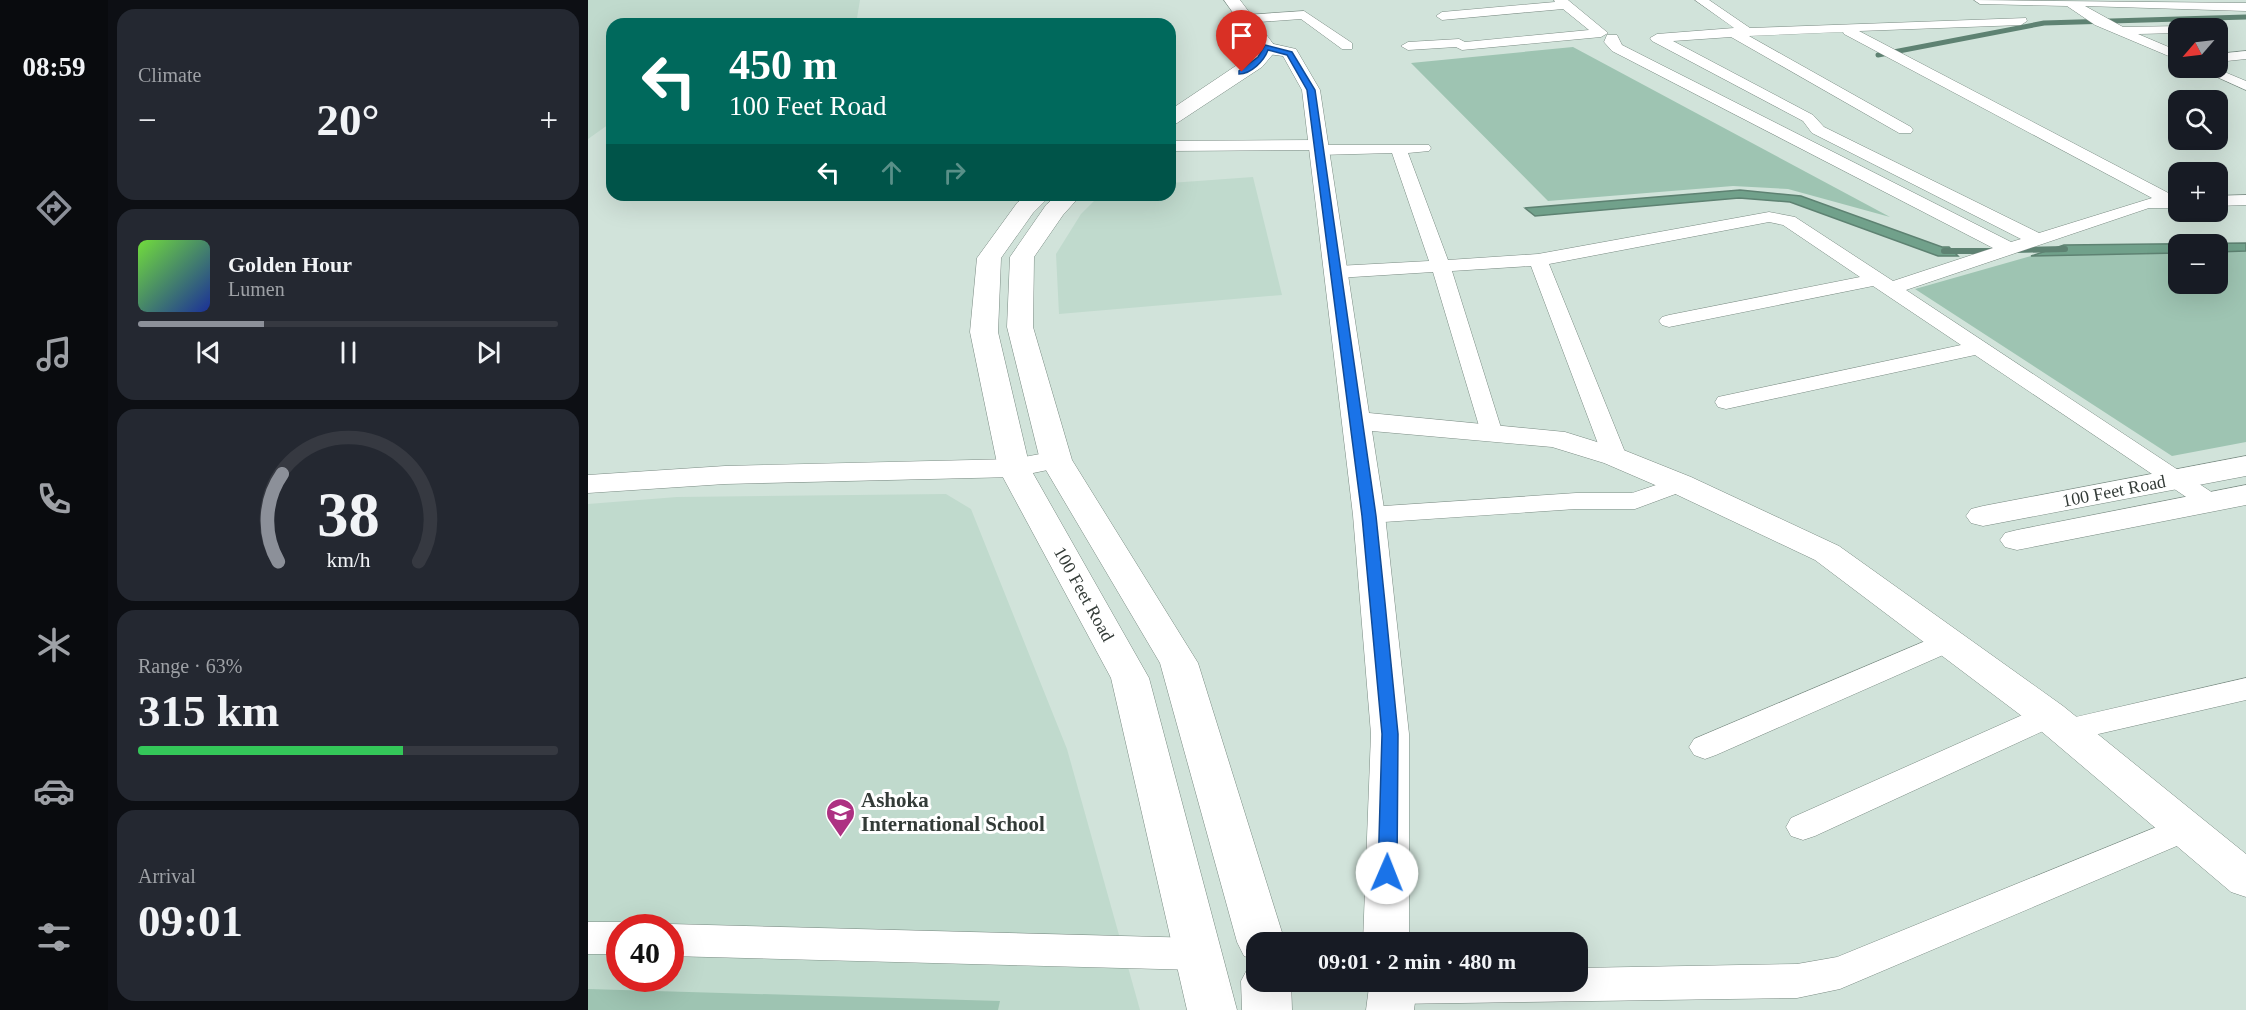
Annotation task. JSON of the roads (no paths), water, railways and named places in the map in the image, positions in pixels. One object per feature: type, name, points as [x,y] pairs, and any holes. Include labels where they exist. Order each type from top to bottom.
[{"type":"main road","points":[[1176,115],[1256,63],[1265,47],[1232,0]]},
{"type":"main road","points":[[1176,97],[1234,61],[1242,46],[1229,28]]},
{"type":"main road","name":"100 Feet Road","points":[[1033,201],[1025,208],[989,258],[984,332],[1014,468],[1130,678],[1212,1010]]},
{"type":"main road","points":[[1063,201],[1053,210],[1022,257],[1020,327],[1056,460],[1179,663],[1258,932]]},
{"type":"main road","name":"100 Feet Road","points":[[1983,516],[2246,466]]},
{"type":"main road","name":"100 Feet Road","points":[[2017,540],[2246,495]]},
{"type":"main road","points":[[1266,992],[1267,1010]]},
{"type":"street","points":[[1701,0],[1739,32],[1905,130]]},
{"type":"street","points":[[1980,0],[2246,7]]},
{"type":"street","points":[[1442,16],[1563,2],[1607,36],[1617,48],[2001,252]]},
{"type":"street","points":[[2069,3],[2100,22],[2168,51]]},
{"type":"street","points":[[1246,19],[1304,15],[1347,46]]},
{"type":"street","points":[[1561,22],[1584,20]]},
{"type":"street","points":[[2021,21],[1847,30],[1739,32],[1652,38],[1808,118],[1818,130],[2033,241]]},
{"type":"street","points":[[2121,30],[2168,29]]},
{"type":"street","points":[[1847,30],[2168,198]]},
{"type":"street","points":[[1408,46],[1459,43],[1462,46],[1607,36],[1629,40]]},
{"type":"street","points":[[1242,46],[1265,47],[1290,53],[1311,90],[1369,516],[1390,734],[1386,932]]},
{"type":"street","points":[[2228,57],[2246,55]]},
{"type":"street","points":[[2227,78],[2246,86]]},
{"type":"street","points":[[1176,146],[1423,148]]},
{"type":"street","points":[[1398,148],[1440,264],[1490,431]]},
{"type":"street","points":[[2228,201],[2246,200]]},
{"type":"street","points":[[1669,321],[1882,284],[2001,252],[2147,203],[2168,203]]},
{"type":"street","points":[[1336,272],[1440,264],[1538,260],[1769,217],[1790,221],[2210,502]]},
{"type":"street","points":[[1538,260],[1616,457]]},
{"type":"street","points":[[1726,402],[1977,348]]},
{"type":"street","points":[[1356,421],[1555,438],[1616,457],[1680,484],[1827,553],[2059,723],[2246,879]]},
{"type":"street","points":[[588,484],[725,475],[1014,468],[1056,460]]},
{"type":"street","points":[[1369,516],[1575,501],[1635,501],[1680,484]]},
{"type":"street","points":[[1705,747],[1949,641]]},
{"type":"street","points":[[1803,827],[2059,723],[2246,688]]},
{"type":"street","points":[[1392,993],[1797,981],[1840,974],[2186,828]]},
{"type":"street","points":[[588,938],[606,939]]},
{"type":"street","points":[[684,940],[1198,954]]},
{"type":"waterway","points":[[1878,55],[2044,23],[2246,17]]},
{"type":"waterway","points":[[2015,250],[2065,249]]},
{"type":"waterway","points":[[1944,251],[1996,251]]},
{"type":"place","name":"Ashoka International School","points":[[840,838]]}]
